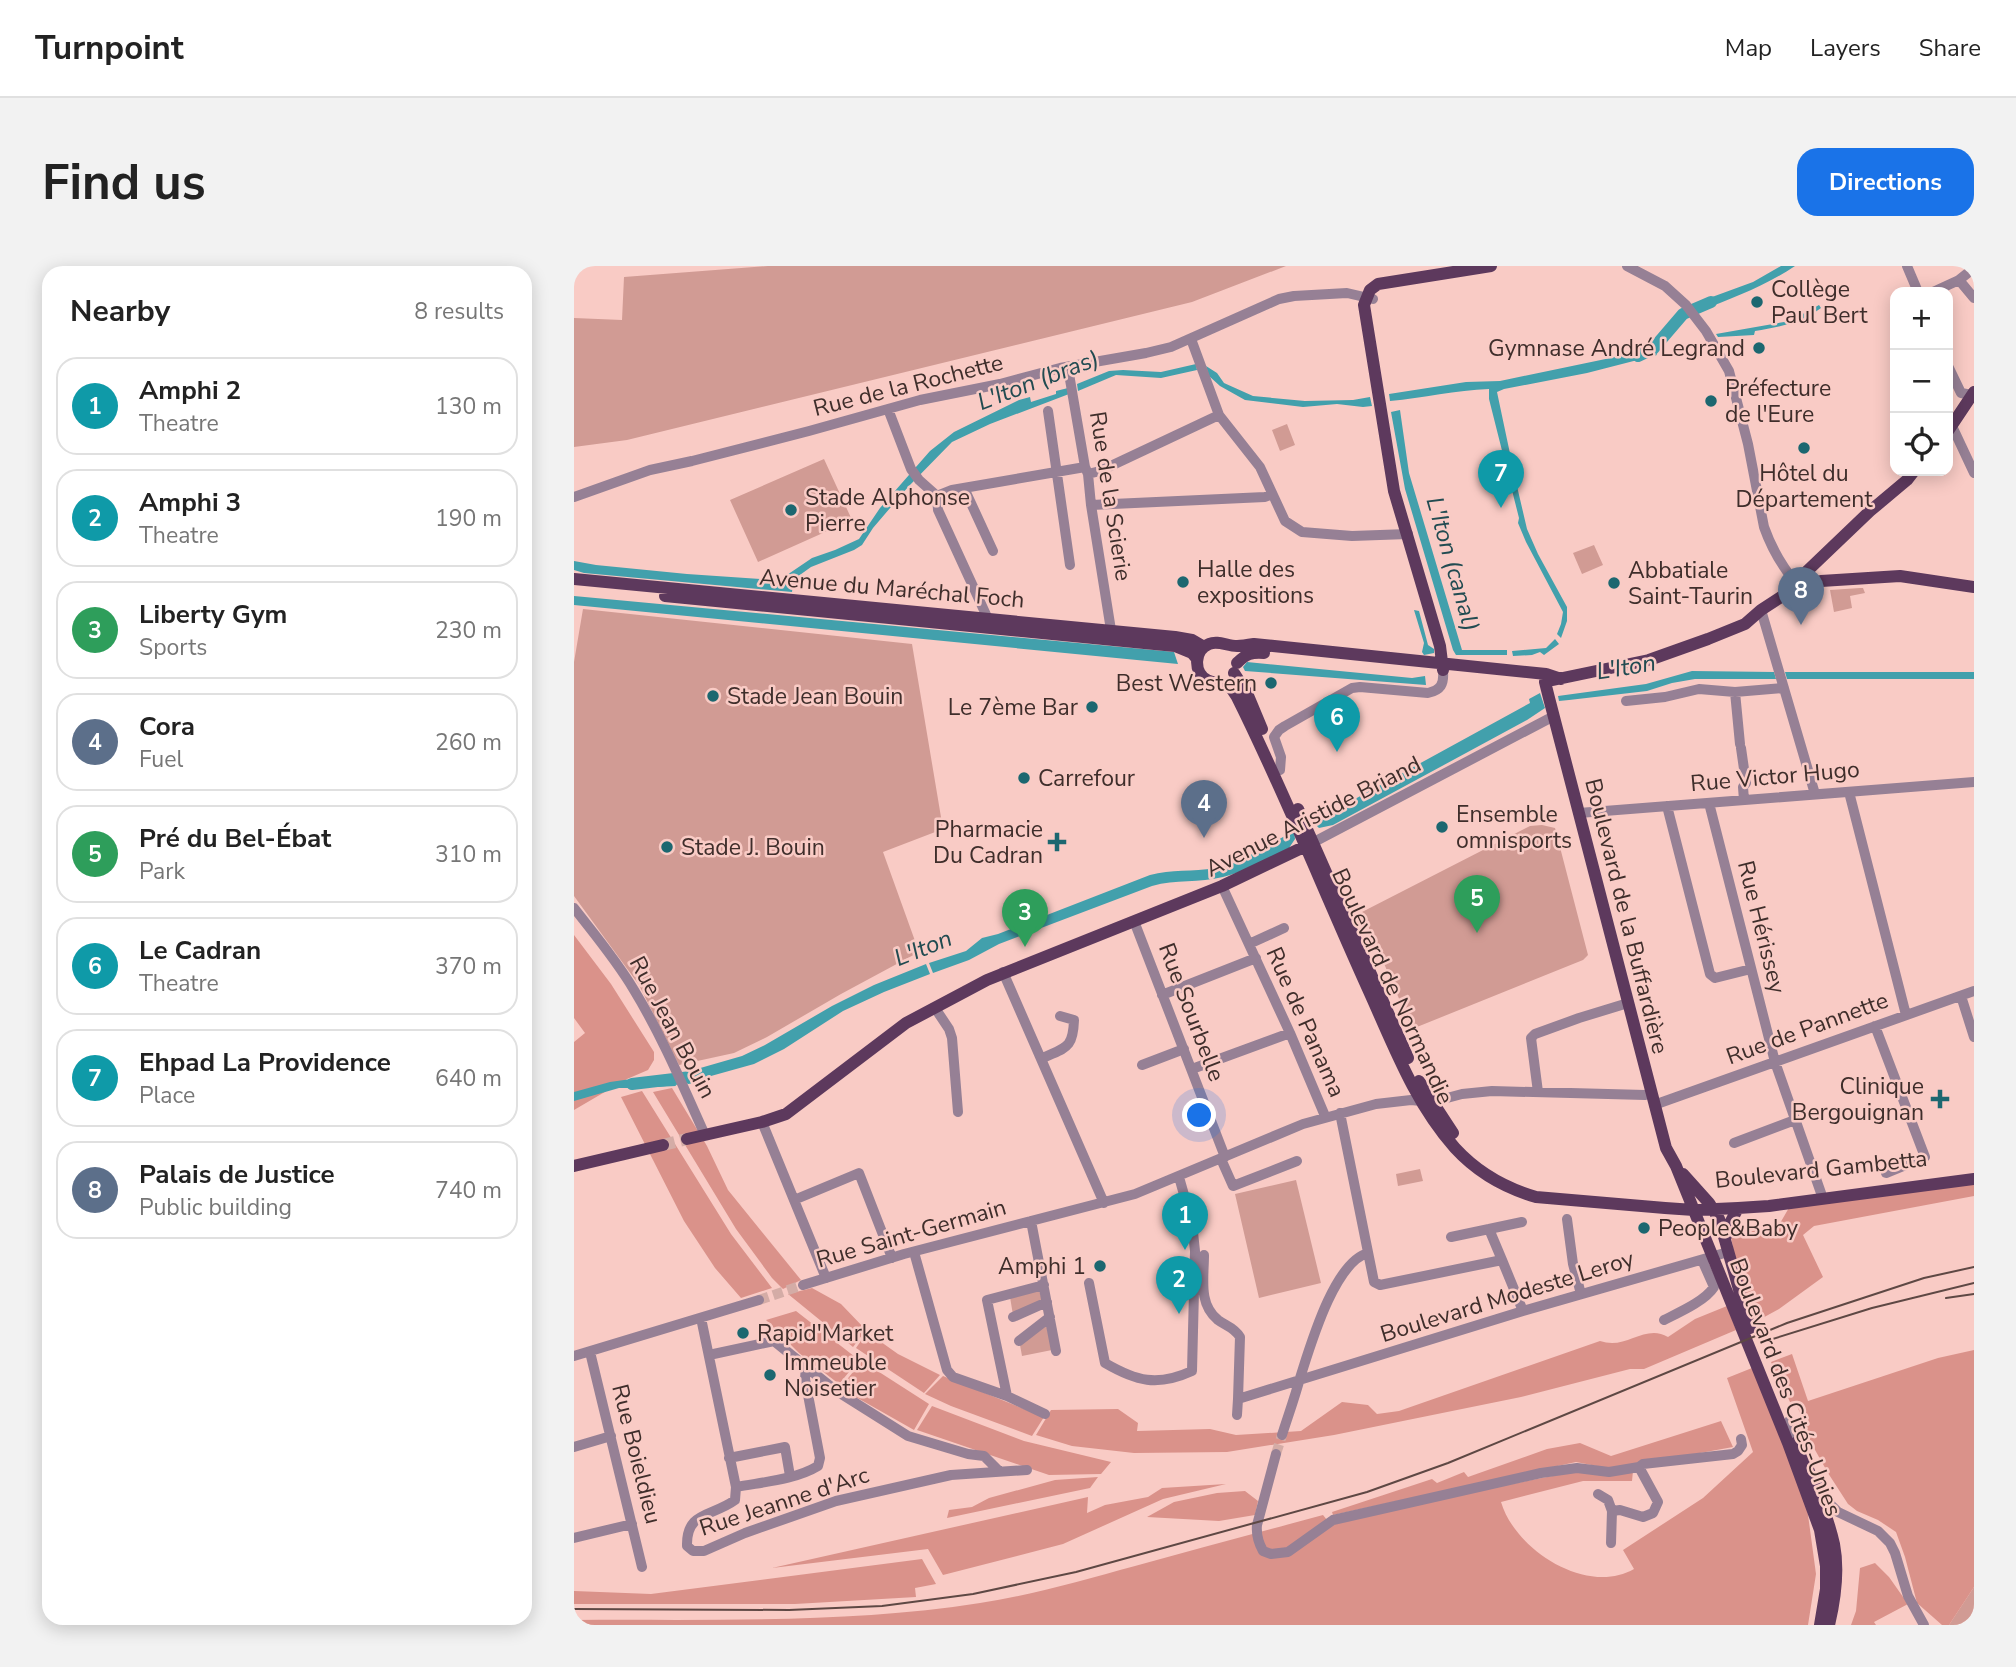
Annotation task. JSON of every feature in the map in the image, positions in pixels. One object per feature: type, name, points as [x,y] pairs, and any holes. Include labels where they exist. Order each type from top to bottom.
[{"type":"main road","points":[[1443,668],[1440,646],[1394,491],[1379,395],[1380,370],[1370,290],[1378,284],[1491,266]]},
{"type":"main road","points":[[1953,423],[1973,393]]},
{"type":"main road","points":[[1797,586],[1803,575],[1910,476]]},
{"type":"main road","points":[[1812,567],[1812,574],[1821,581]]},
{"type":"main road","points":[[1443,668],[1265,645],[1214,643],[1204,647],[1197,659],[1202,676],[1215,682],[1226,680],[1246,654],[1253,652],[1561,679],[1669,654],[1745,624],[1797,586],[1821,581],[1900,576],[1974,587]]},
{"type":"main road","name":"Avenue du Maréchal Foch","points":[[574,579],[1175,636],[1192,640],[1204,647]]},
{"type":"main road","name":"Avenue du Maréchal Foch","points":[[574,587],[1175,646],[1192,653],[1197,659]]},
{"type":"main road","points":[[1225,644],[1234,652],[1235,668]]},
{"type":"main road","name":"Boulevard de Normandie","points":[[1235,668],[1404,1069],[1425,1099],[1466,1148],[1504,1177],[1532,1188],[1556,1193],[1668,1205]]},
{"type":"main road","name":"Boulevard de la Buffardière","points":[[1545,678],[1549,711],[1558,730],[1652,1099],[1666,1147],[1694,1210]]},
{"type":"main road","name":"Boulevard de Normandie","points":[[1215,682],[1229,685],[1237,697],[1296,824],[1309,845]]},
{"type":"main road","name":"Avenue Aristide Briand","points":[[687,1139],[786,1114],[906,1023],[1003,972],[1222,886],[1309,845]]},
{"type":"main road","points":[[574,1166],[663,1145]]},
{"type":"main road","name":"Boulevard de la Buffardière","points":[[1676,1166],[1711,1206]]},
{"type":"main road","name":"Boulevard Gambetta","points":[[1668,1205],[1694,1210],[1974,1173]]},
{"type":"main road","points":[[1711,1206],[1769,1206],[1974,1179]]},
{"type":"main road","name":"Boulevard des Cités-Unies","points":[[1711,1206],[1721,1224],[1747,1319],[1818,1496],[1834,1546],[1836,1580],[1829,1625]]},
{"type":"main road","points":[[1725,1239],[1738,1208]]},
{"type":"main road","name":"Boulevard des Cités-Unies","points":[[1694,1210],[1707,1258],[1788,1443],[1820,1530],[1826,1566],[1826,1589],[1820,1625]]},
{"type":"street","points":[[1907,266],[1915,287]]},
{"type":"street","points":[[1628,267],[1665,286],[1686,305],[1729,371],[1748,444],[1767,536],[1797,586]]},
{"type":"street","points":[[1944,287],[1959,280],[1974,268]]},
{"type":"street","points":[[1959,280],[1974,298]]},
{"type":"street","name":"Rue de la Rochette","points":[[574,497],[650,470],[757,445],[920,400],[1171,347],[1279,299],[1347,293],[1370,299]]},
{"type":"street","points":[[1191,339],[1219,415],[1261,467],[1285,522],[1302,532],[1352,536],[1408,534]]},
{"type":"street","name":"Rue de la Scierie","points":[[1068,368],[1087,470],[1111,630]]},
{"type":"street","points":[[1953,376],[1961,393],[1973,393]]},
{"type":"street","points":[[888,409],[911,469],[937,496],[938,510],[988,619]]},
{"type":"street","points":[[1048,411],[1070,565]]},
{"type":"street","points":[[937,496],[964,488],[1056,471],[1100,471],[1219,415]]},
{"type":"street","points":[[1953,434],[1974,473]]},
{"type":"street","points":[[964,488],[993,551]]},
{"type":"street","points":[[1091,505],[1265,497],[1272,494]]},
{"type":"street","points":[[1761,610],[1815,794]]},
{"type":"street","points":[[1280,770],[1281,757],[1275,737],[1279,730],[1352,688],[1428,693],[1437,691],[1442,684],[1443,668]]},
{"type":"street","points":[[1626,701],[1699,690],[1735,692],[1782,680]]},
{"type":"street","points":[[1735,692],[1746,783],[1743,787],[1744,800]]},
{"type":"street","name":"Avenue Aristide Briand","points":[[1309,845],[1549,711]]},
{"type":"street","name":"Rue Victor Hugo","points":[[1579,813],[1974,782]]},
{"type":"street","points":[[1849,792],[1906,1015]]},
{"type":"street","name":"Rue Hérissey","points":[[1709,803],[1775,1062],[1821,1194]]},
{"type":"street","points":[[1667,806],[1710,974],[1715,978],[1751,969]]},
{"type":"street","name":"Rue de Panama","points":[[1222,886],[1325,1116]]},
{"type":"street","name":"Rue Jean Bouin","points":[[574,908],[629,982],[677,1073],[705,1135]]},
{"type":"street","name":"Rue Sourbelle","points":[[1134,921],[1192,1069],[1233,1186],[1297,1161]]},
{"type":"street","name":"Rue de Panama","points":[[1249,944],[1284,928]]},
{"type":"street","points":[[1162,995],[1255,958]]},
{"type":"street","points":[[1003,972],[1104,1203]]},
{"type":"street","name":"Rue de Pannette","points":[[1652,1099],[1775,1062],[1974,991]]},
{"type":"street","points":[[1961,996],[1974,1037]]},
{"type":"street","points":[[1538,1092],[1531,1038],[1535,1034],[1628,1003]]},
{"type":"street","points":[[934,1008],[949,1029],[958,1112]]},
{"type":"street","points":[[1041,1059],[1069,1045],[1074,1037],[1074,1020],[1060,1016]]},
{"type":"street","points":[[1875,1026],[1925,1157],[1886,1173]]},
{"type":"street","points":[[1192,1069],[1290,1033]]},
{"type":"street","points":[[1142,1065],[1184,1049]]},
{"type":"street","name":"Rue Saint-Germain","points":[[803,1285],[914,1251],[1135,1194],[1325,1116],[1376,1104],[1492,1091],[1645,1095],[1652,1099]]},
{"type":"street","points":[[1340,1113],[1374,1282],[1380,1285],[1502,1260]]},
{"type":"street","points":[[1734,1143],[1796,1121]]},
{"type":"street","points":[[762,1122],[826,1278]]},
{"type":"street","points":[[794,1200],[859,1173],[892,1258]]},
{"type":"street","points":[[1089,1283],[1105,1363],[1137,1379],[1174,1379],[1192,1371],[1195,1251],[1192,1223],[1179,1177]]},
{"type":"street","points":[[1567,1219],[1573,1264],[1581,1294]]},
{"type":"street","name":"Rue Saint-Germain","points":[[1031,1221],[1056,1351]]},
{"type":"street","points":[[1451,1237],[1522,1222]]},
{"type":"street","points":[[1489,1229],[1522,1311]]},
{"type":"street","points":[[914,1251],[947,1370],[953,1377],[1007,1396],[1045,1414]]},
{"type":"street","name":"Boulevard Modeste Leroy","points":[[1238,1399],[1522,1311],[1728,1252]]},
{"type":"street","points":[[1282,1435],[1319,1318],[1334,1289],[1359,1255],[1368,1253]]},
{"type":"street","points":[[1204,1255],[1203,1298],[1207,1308],[1217,1320],[1236,1330],[1240,1337],[1237,1415]]},
{"type":"street","points":[[1664,1320],[1711,1292],[1714,1287],[1707,1258]]},
{"type":"street","points":[[1007,1396],[986,1300],[1044,1285]]},
{"type":"street","points":[[574,1356],[759,1300]]},
{"type":"street","points":[[1013,1317],[1047,1302]]},
{"type":"street","points":[[1019,1341],[1050,1317]]},
{"type":"street","name":"Rue Jeanne d'Arc","points":[[701,1318],[736,1487],[735,1500],[726,1507],[694,1520],[686,1532],[687,1546],[693,1550],[704,1551],[745,1533],[836,1501],[951,1475],[1027,1470]]},
{"type":"street","points":[[709,1355],[774,1341],[835,1390],[908,1436],[968,1454],[984,1456],[999,1471]]},
{"type":"street","name":"Rue Boieldieu","points":[[590,1352],[642,1567]]},
{"type":"street","points":[[736,1487],[810,1471],[818,1466],[820,1458],[805,1380],[806,1366]]},
{"type":"street","points":[[1788,1421],[1830,1505],[1849,1518],[1878,1531],[1890,1543],[1908,1596],[1924,1625]]},
{"type":"street","points":[[574,1447],[611,1436]]},
{"type":"street","points":[[1276,1454],[1257,1520],[1256,1534],[1263,1551],[1271,1554],[1288,1552],[1332,1520],[1541,1473],[1577,1468],[1609,1472],[1643,1464],[1733,1454],[1742,1445],[1741,1438]]},
{"type":"street","points":[[729,1458],[785,1447],[790,1476]]},
{"type":"street","points":[[951,1475],[968,1454]]},
{"type":"street","points":[[1612,1511],[1620,1510],[1643,1517],[1653,1513],[1658,1502],[1639,1467]]},
{"type":"street","points":[[1598,1494],[1608,1500],[1612,1511],[1611,1543]]},
{"type":"street","points":[[574,1538],[632,1524]]},
{"type":"shaded area","points":[[768,266],[1286,266],[1192,302],[627,440],[574,447],[574,318],[622,320],[624,277]]},
{"type":"shaded area","points":[[1287,424],[1295,445],[1280,451],[1272,430]]},
{"type":"shaded area","name":"Stade Alphonse Pierre","points":[[824,459],[852,520],[758,562],[730,500]]},
{"type":"shaded area","points":[[1594,545],[1603,565],[1582,574],[1573,553]]},
{"type":"shaded area","points":[[1863,588],[1865,593],[1850,596],[1852,608],[1834,612],[1830,590]]},
{"type":"shaded area","points":[[583,609],[912,644],[943,829],[883,852],[919,952],[734,1053],[679,1065],[639,985],[574,896],[574,662]]},
{"type":"shaded area","points":[[1530,826],[1555,828],[1588,955],[1583,960],[1412,1029],[1362,912]]},
{"type":"shaded area","points":[[574,935],[611,984],[654,1052],[654,1060],[648,1070],[574,1110],[574,1042],[585,1033],[574,1018]]},
{"type":"shaded area","points":[[672,1088],[707,1146],[728,1190],[801,1280],[783,1289],[736,1229],[653,1092]]},
{"type":"shaded area","points":[[642,1091],[731,1234],[772,1288],[741,1298],[715,1268],[684,1221],[621,1097]]},
{"type":"shaded area","points":[[1420,1169],[1423,1181],[1398,1186],[1396,1174]]},
{"type":"shaded area","points":[[1296,1180],[1321,1283],[1259,1298],[1235,1194]]},
{"type":"shaded area","points":[[1974,1181],[1974,1196],[1814,1226],[1803,1235],[1823,1277],[1779,1309],[1757,1321],[1736,1266],[1731,1236],[1779,1225],[1790,1206]]},
{"type":"shaded area","points":[[812,1288],[841,1304],[866,1330],[853,1347],[788,1294]]},
{"type":"shaded area","points":[[1039,1290],[1043,1302],[1013,1315],[1010,1297]]},
{"type":"shaded area","points":[[1727,1306],[1736,1330],[1644,1369],[1630,1369],[1521,1397],[1334,1435],[1227,1452],[1134,1453],[1072,1446],[1036,1435],[1051,1410],[1118,1409],[1138,1423],[1137,1431],[1210,1429],[1236,1435],[1301,1431],[1342,1402],[1368,1405],[1377,1414],[1399,1411],[1600,1341],[1619,1342],[1654,1333],[1668,1337],[1695,1319]]},
{"type":"shaded area","points":[[796,1311],[859,1360],[839,1384],[799,1353],[766,1320]]},
{"type":"shaded area","points":[[1046,1324],[1052,1350],[1022,1356],[1020,1345]]},
{"type":"shaded area","points":[[867,1332],[898,1354],[940,1375],[924,1393],[856,1348]]},
{"type":"shaded area","points":[[1974,1350],[1974,1587],[1949,1625],[1942,1625],[1917,1603],[1896,1532],[1848,1504],[1810,1441],[1798,1408],[1790,1402],[1771,1362],[1792,1354],[1808,1401],[1938,1358]]},
{"type":"shaded area","points":[[862,1361],[929,1404],[914,1430],[840,1388]]},
{"type":"shaded area","points":[[1752,1368],[1806,1500],[1816,1574],[1808,1625],[574,1625],[574,1620],[829,1617],[930,1610],[980,1603],[1058,1587],[1323,1515],[1331,1525],[1578,1471],[1633,1471],[1632,1481],[1583,1481],[1501,1502],[1521,1537],[1555,1564],[1595,1577],[1615,1576],[1634,1569],[1623,1550],[1703,1498],[1753,1452],[1727,1378]]},
{"type":"shaded area","points":[[943,1376],[1044,1417],[1032,1436],[925,1394]]},
{"type":"shaded area","points":[[932,1406],[1024,1441],[1111,1462],[1101,1474],[1049,1475],[917,1430]]},
{"type":"shaded area","points":[[1721,1421],[1733,1447],[1612,1469],[1576,1462],[1333,1515],[1332,1512],[1432,1479],[1437,1483],[1464,1472],[1468,1477],[1547,1449],[1580,1443],[1611,1456]]},
{"type":"shaded area","points":[[1098,1477],[1090,1488],[947,1518],[949,1510],[972,1507],[989,1498],[1055,1480]]},
{"type":"shaded area","points":[[1226,1484],[1163,1499],[1063,1544],[943,1575],[928,1549],[772,1568],[1088,1497],[1087,1513],[1105,1505],[1148,1497],[1162,1488]]},
{"type":"shaded area","points":[[1245,1491],[1258,1501],[1255,1515],[1219,1521],[1147,1517],[1174,1502],[1217,1493]]},
{"type":"shaded area","points":[[922,1559],[936,1584],[915,1588],[916,1597],[795,1604],[574,1604],[574,1591],[651,1594]]},
{"type":"shaded area","points":[[1875,1563],[1889,1577],[1908,1604],[1874,1622],[1876,1625],[1851,1625],[1856,1611],[1860,1568]]},
{"type":"shaded area","points":[[1974,1587],[1974,1625],[1949,1625]]},
{"type":"water","points":[[1781,266],[1795,266],[1760,286],[1699,311],[1693,304],[1753,282]]},
{"type":"water","points":[[1819,305],[1821,308],[1798,321],[1755,331],[1754,335],[1718,337],[1716,334],[1790,321]]},
{"type":"water","points":[[1680,310],[1687,318],[1665,338],[1662,331]]},
{"type":"water","points":[[1650,345],[1657,355],[1497,392],[1527,529],[1567,607],[1567,621],[1561,638],[1557,634],[1563,612],[1518,523],[1519,518],[1489,399],[1489,389],[1390,401],[1389,394],[1466,382],[1500,381],[1620,356]]},
{"type":"water","points":[[1196,364],[1197,370],[1161,378],[1116,375],[1078,391],[1077,384],[1109,371],[1161,372]]},
{"type":"water","points":[[1206,366],[1217,373],[1224,383],[1253,396],[1305,401],[1370,397],[1372,406],[1337,404],[1303,407],[1245,400],[1220,386],[1209,376]]},
{"type":"water","points":[[1068,388],[1069,394],[990,424],[952,442],[908,487],[862,545],[811,567],[790,582],[793,584],[792,592],[574,570],[574,561],[687,574],[774,580],[784,577],[812,558],[859,539],[880,508],[930,451],[954,432],[1019,400],[1030,397],[1031,402]]},
{"type":"water","points":[[1400,410],[1409,473],[1462,650],[1507,650],[1507,655],[1456,655],[1453,650],[1405,489],[1391,412]]},
{"type":"water","points":[[574,596],[1174,652],[1178,664],[574,605]]},
{"type":"water","points":[[1414,610],[1419,611],[1428,645],[1434,649],[1434,653],[1424,655],[1422,652],[1424,643]]},
{"type":"water","points":[[1555,639],[1559,644],[1544,655],[1540,652],[1513,656],[1512,651],[1546,648]]},
{"type":"water","points":[[1247,662],[1412,678],[1425,676],[1426,685],[1245,671],[1243,667]]},
{"type":"water","points":[[1692,671],[1774,672],[1776,679],[1695,679],[1647,691],[1559,701],[1558,696],[1646,684]]},
{"type":"water","points":[[1785,672],[1974,672],[1974,679],[1787,679]]},
{"type":"water","points":[[1540,693],[1545,708],[1527,720],[1333,825],[1319,828],[1313,822],[1530,703],[1529,699]]},
{"type":"water","points":[[1294,831],[1295,839],[1289,848],[1232,875],[1152,886],[999,944],[969,960],[933,973],[929,963],[966,951],[982,938],[1150,875],[1215,868],[1235,862]]},
{"type":"water","points":[[926,964],[930,974],[843,1011],[784,1049],[754,1064],[688,1084],[683,1073],[742,1056],[874,985]]},
{"type":"water","points":[[671,1075],[676,1086],[656,1087],[652,1077]]},
{"type":"water","points":[[645,1077],[649,1088],[619,1088],[574,1101],[574,1092],[610,1082]]},
{"type":"waterway","name":"L'Iton (bras)","points":[[1638,356],[1653,349],[1683,314],[1711,302]]},
{"type":"waterway","name":"L'Iton","points":[[632,1084],[691,1077]]},
{"type":"tunnel","points":[[663,1145],[687,1139]]},
{"type":"tunnel","points":[[759,1300],[803,1285]]},
{"type":"tunnel","points":[[1276,1454],[1282,1435]]},
{"type":"railway","points":[[574,1609],[789,1610],[882,1606],[973,1594],[1076,1572],[1367,1492],[1448,1463],[1787,1323],[1924,1278],[1974,1267]]},
{"type":"railway","points":[[1763,1342],[1872,1308],[1974,1283]]},
{"type":"railway","points":[[1946,1298],[1974,1294]]},
{"type":"place","name":"Collège Paul Bert","points":[[1757,302]]},
{"type":"place","name":"Gymnase André Legrand","points":[[1759,348]]},
{"type":"place","name":"Préfecture de l'Eure","points":[[1711,401]]},
{"type":"place","name":"Hôtel du Département","points":[[1804,448]]},
{"type":"place","name":"Ehpad La Providence","points":[[1501,508]]},
{"type":"place","name":"Stade Alphonse Pierre","points":[[791,510]]},
{"type":"place","name":"Halle des expositions","points":[[1183,582]]},
{"type":"place","name":"Abbatiale Saint-Taurin","points":[[1614,583]]},
{"type":"place","name":"Palais de Justice","points":[[1801,625]]},
{"type":"place","name":"Best Western","points":[[1271,683]]},
{"type":"place","name":"Stade Jean Bouin","points":[[713,696]]},
{"type":"place","name":"Le 7ème Bar","points":[[1092,707]]},
{"type":"place","name":"Le Cadran","points":[[1337,752]]},
{"type":"place","name":"Carrefour","points":[[1024,778]]},
{"type":"place","name":"Ensemble omnisports","points":[[1442,827]]},
{"type":"place","name":"Cora","points":[[1204,838]]},
{"type":"place","name":"Pharmacie Du Cadran","points":[[1057,842]]},
{"type":"place","name":"Stade J. Bouin","points":[[667,847]]},
{"type":"place","name":"Pré du Bel-Ébat","points":[[1477,933]]},
{"type":"place","name":"Liberty Gym","points":[[1025,947]]},
{"type":"place","name":"Clinique Bergouignan","points":[[1940,1099]]},
{"type":"place","name":"People&Baby","points":[[1644,1228]]},
{"type":"place","name":"Amphi 2","points":[[1185,1250]]},
{"type":"place","name":"Amphi 1","points":[[1100,1266]]},
{"type":"place","name":"Amphi 3","points":[[1179,1314]]},
{"type":"place","name":"Rapid'Market","points":[[743,1333]]},
{"type":"place","name":"Immeuble Noisetier","points":[[770,1375]]},
{"type":"water label","name":"L'Iton (canal)","points":[[1453,564]]}]
